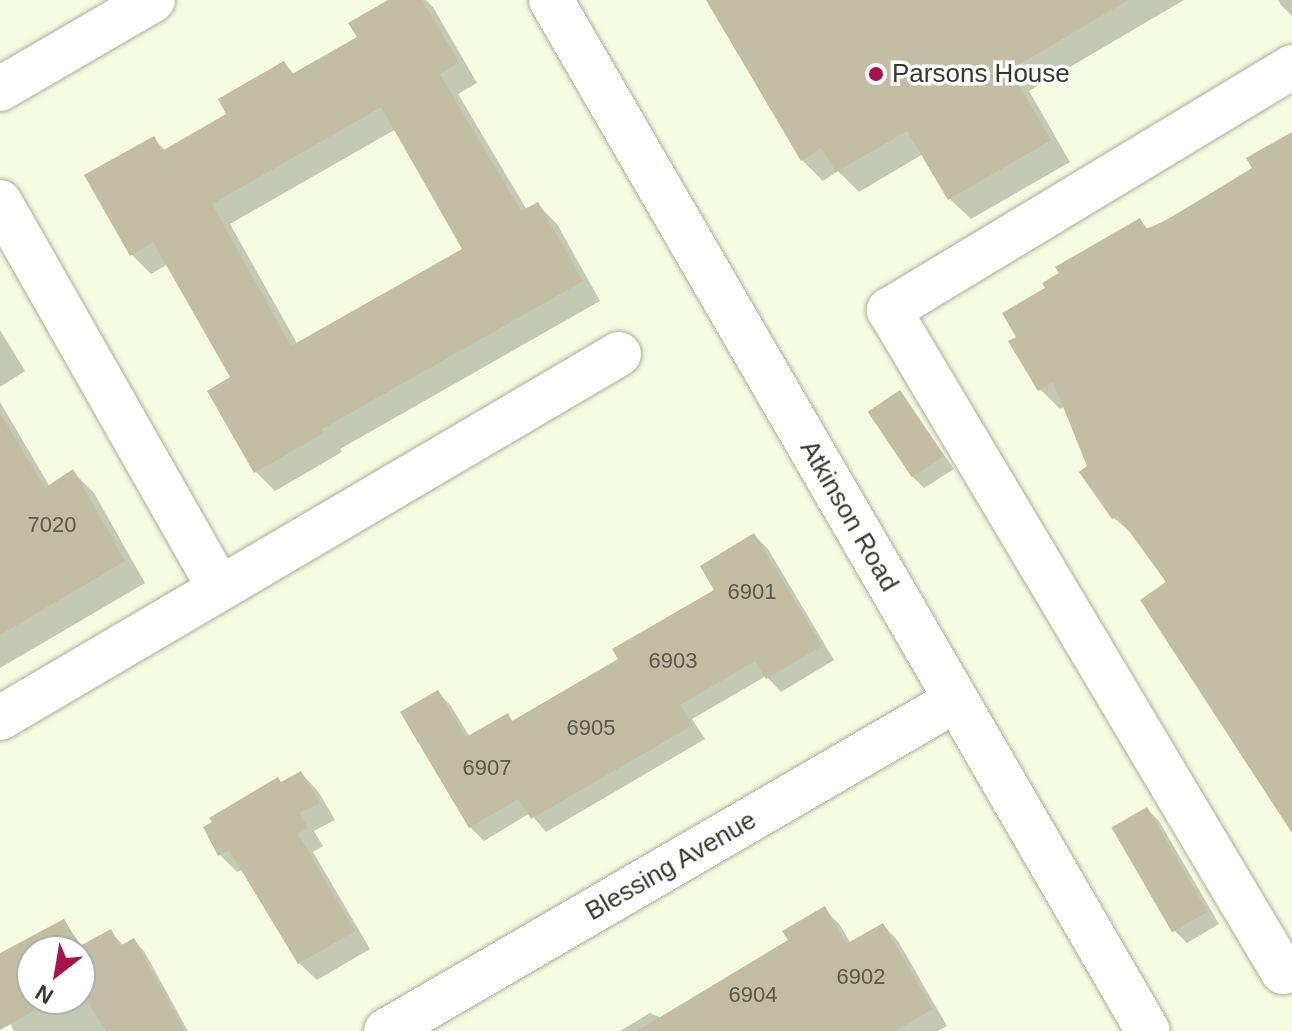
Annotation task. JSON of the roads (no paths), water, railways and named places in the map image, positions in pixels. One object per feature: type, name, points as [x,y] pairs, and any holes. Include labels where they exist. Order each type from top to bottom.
[{"type":"street","points":[[0,89],[153,0]]},
{"type":"street","name":"Atkinson Road","points":[[551,0],[1148,1031]]},
{"type":"street","points":[[1292,67],[889,310],[1283,972],[1292,967]]},
{"type":"street","points":[[0,202],[219,588]]},
{"type":"street","points":[[0,718],[619,354]]},
{"type":"street","name":"Blessing Avenue","points":[[386,1031],[956,700]]},
{"type":"place","name":"Parsons House","points":[[876,74]]}]
